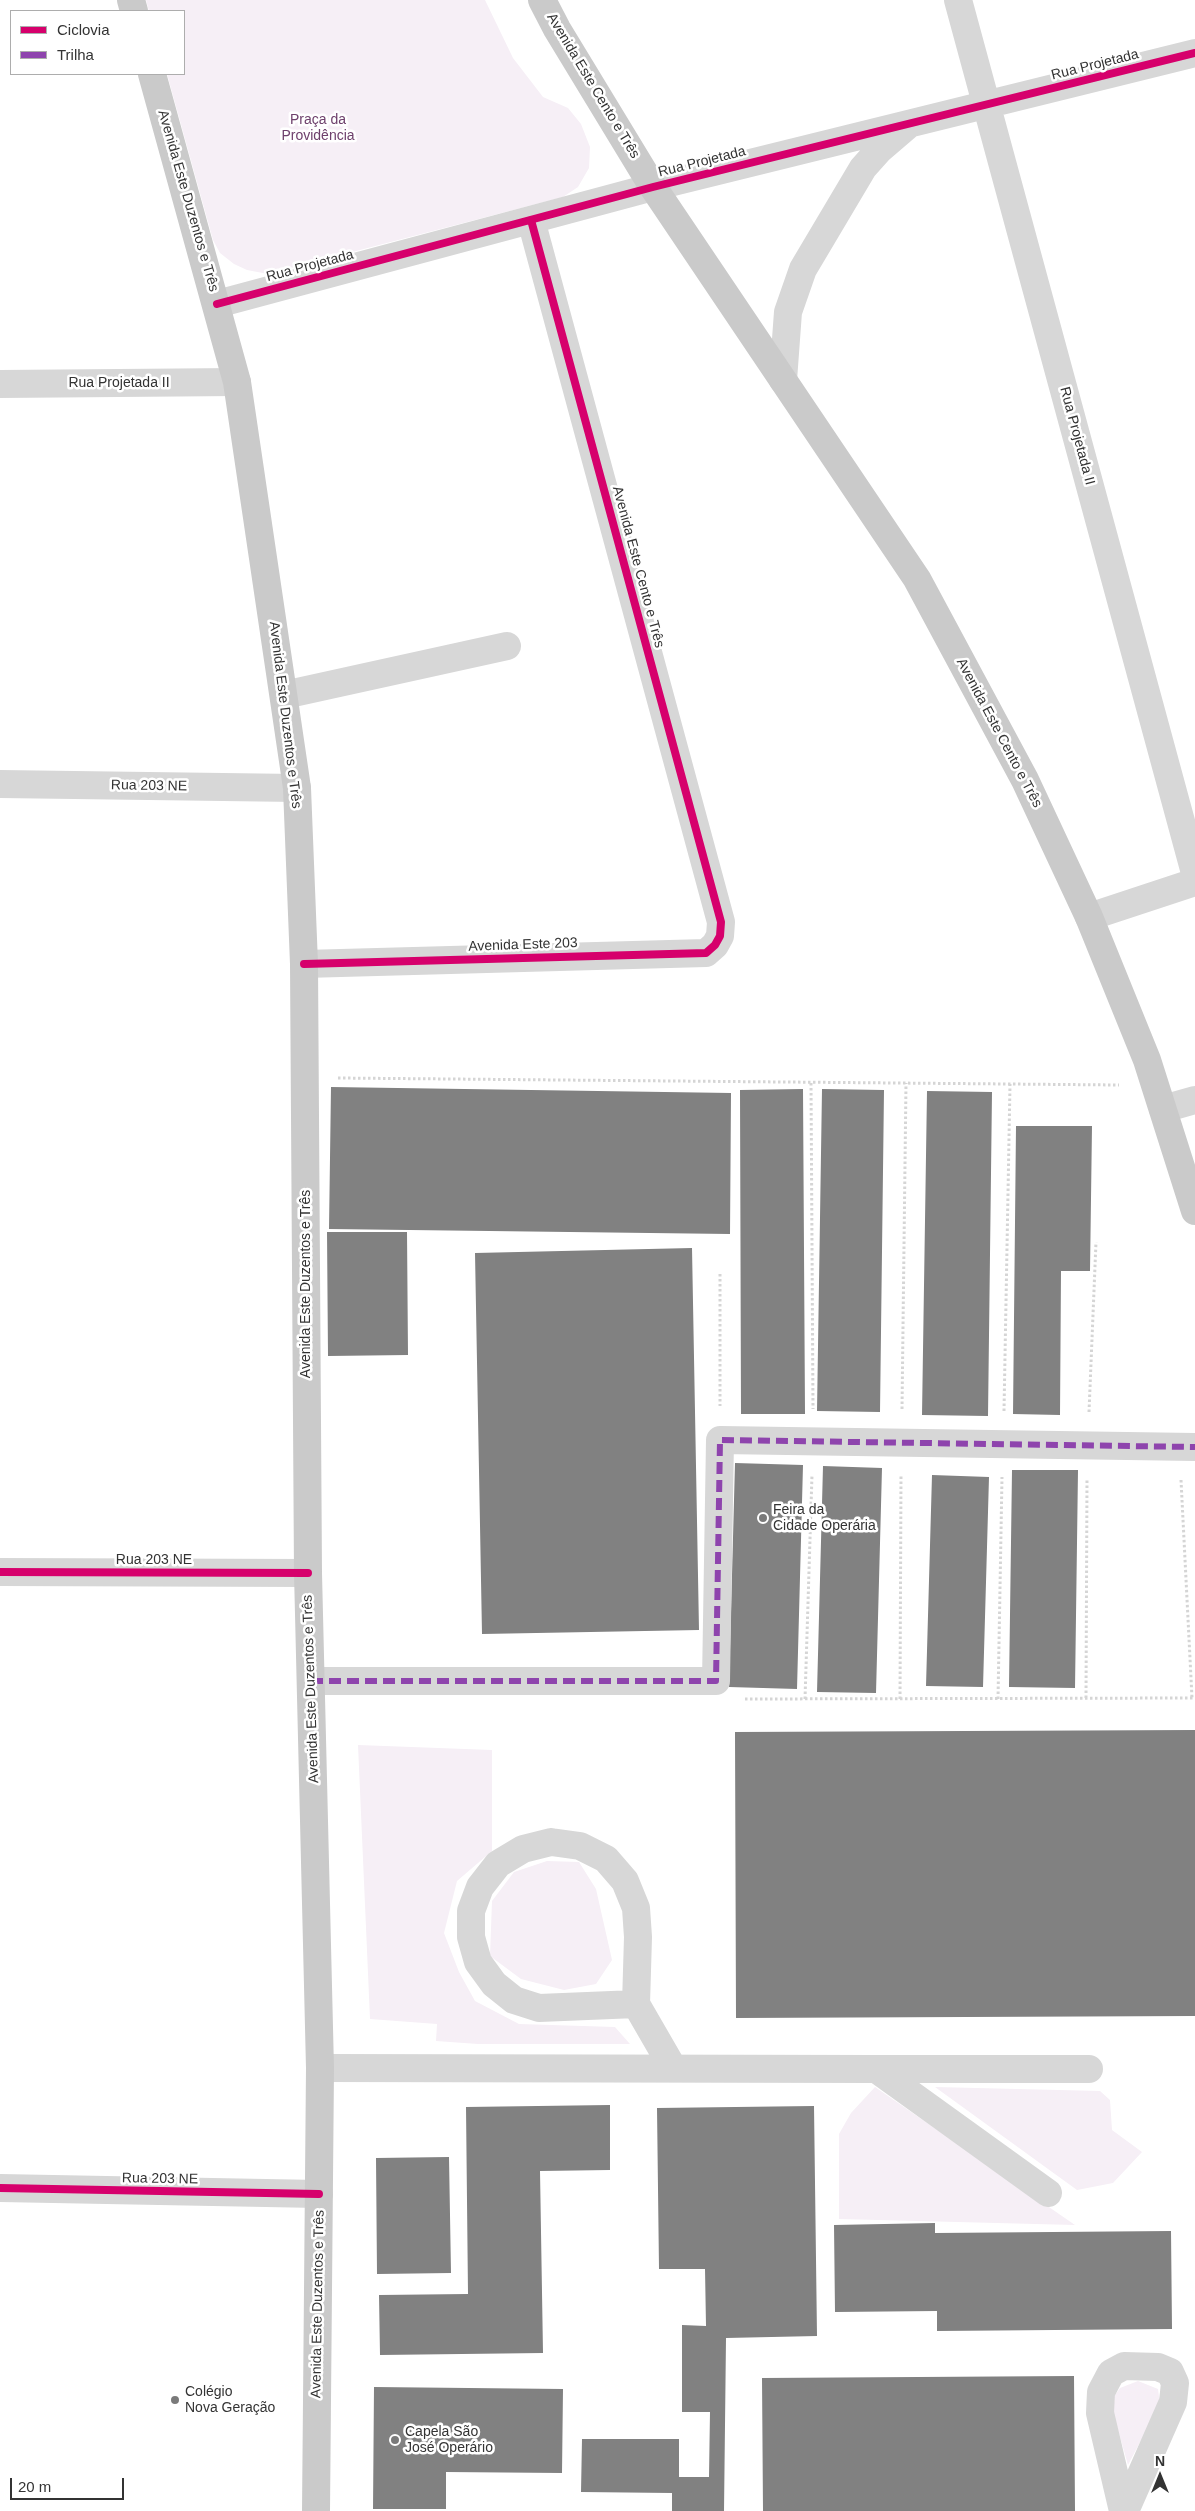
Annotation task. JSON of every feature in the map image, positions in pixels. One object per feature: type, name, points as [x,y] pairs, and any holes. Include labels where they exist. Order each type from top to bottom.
[{"type":"main road","name":"Avenida Este Cento e Três","points":[[542,0],[557,30],[653,187],[917,579],[1025,780],[1089,917],[1159,1097],[1195,1211]]},
{"type":"main road","name":"Avenida Este Duzentos e Três","points":[[152,75],[237,382],[297,788],[304,964],[308,1573],[320,2068],[316,2511]]},
{"type":"street","name":"Rua Projetada II","points":[[958,0],[1195,873]]},
{"type":"street","name":"Rua Projetada","points":[[217,304],[653,187],[1195,53]]},
{"type":"street","name":"Rua Projetada","points":[[783,380],[788,312],[804,269],[863,168],[895,135],[911,123]]},
{"type":"street","name":"Avenida Este Cento e Três","points":[[531,220],[721,922]]},
{"type":"street","name":"Rua Projetada II","points":[[0,384],[237,382]]},
{"type":"street","points":[[284,695],[507,646]]},
{"type":"street","name":"Rua 203 NE","points":[[0,784],[297,788]]},
{"type":"street","points":[[1089,917],[1195,882]]},
{"type":"street","name":"Avenida Este 203","points":[[304,964],[706,952],[715,945],[720,936],[721,922]]},
{"type":"street","points":[[1159,1097],[1195,1100]]},
{"type":"street","points":[[311,1681],[716,1680],[720,1440],[1187,1447]]},
{"type":"street","name":"Rua 203 NE","points":[[0,1572],[308,1573]]},
{"type":"street","points":[[636,2004],[539,2008],[514,2000],[494,1984],[478,1962],[471,1937],[472,1912],[480,1887],[498,1864],[523,1849],[551,1842],[580,1846],[606,1859],[626,1881],[636,1908],[638,1936],[636,2004],[673,2068]]},
{"type":"street","points":[[320,2068],[1089,2069]]},
{"type":"street","points":[[876,2069],[1048,2193]]},
{"type":"street","name":"Rua 203 NE","points":[[0,2188],[319,2194]]},
{"type":"street","points":[[1124,2366],[1158,2367],[1170,2372],[1175,2383],[1173,2402],[1124,2511],[1100,2414],[1101,2392],[1112,2373],[1124,2366]]},
{"type":"path","points":[[305,1078],[1010,1084],[1159,1097]]},
{"type":"path","points":[[805,1699],[813,1441],[811,1082]]},
{"type":"path","points":[[900,1699],[901,1442],[906,1083]]},
{"type":"path","points":[[998,1699],[1010,1084]]},
{"type":"path","points":[[1086,1698],[1088,1445],[1096,1242]]},
{"type":"path","points":[[720,1274],[720,1440]]},
{"type":"path","points":[[716,1680],[729,1694],[740,1699],[1193,1698],[1187,1447]]},
{"type":"green space","name":"Praça da Providência","points":[[146,0],[485,0],[513,58],[543,97],[568,108],[581,124],[590,147],[589,168],[578,187],[563,197],[268,274],[247,270],[234,264],[220,253],[213,240],[167,75],[185,75],[185,10],[149,10]]},
{"type":"green space","points":[[358,1745],[492,1750],[492,1851],[457,1881],[444,1933],[459,1972],[475,2001],[519,2024],[615,2027],[630,2044],[478,2044],[436,2041],[437,2024],[370,2019]]},
{"type":"green space","points":[[547,1861],[579,1862],[596,1889],[612,1960],[596,1984],[564,1990],[521,1979],[490,1956],[492,1901],[514,1872]]},
{"type":"green space","points":[[875,2087],[1075,2225],[839,2219],[839,2134],[851,2113]]},
{"type":"green space","points":[[935,2087],[1100,2091],[1110,2100],[1112,2130],[1142,2152],[1113,2183],[1077,2190]]},
{"type":"green space","points":[[1138,2381],[1158,2389],[1160,2404],[1128,2465],[1110,2402],[1120,2388]]},
{"type":"building","points":[[331,1087],[731,1093],[730,1234],[329,1229]]},
{"type":"building","points":[[803,1089],[805,1414],[741,1414],[740,1090]]},
{"type":"building","points":[[822,1089],[884,1090],[880,1412],[817,1411]]},
{"type":"building","points":[[927,1091],[992,1092],[988,1416],[922,1415]]},
{"type":"building","points":[[1016,1126],[1092,1126],[1090,1271],[1061,1271],[1060,1415],[1013,1414]]},
{"type":"building","points":[[327,1232],[407,1232],[408,1355],[328,1356]]},
{"type":"building","points":[[692,1248],[699,1630],[482,1634],[475,1253]]},
{"type":"building","points":[[735,1463],[803,1465],[797,1689],[729,1687]]},
{"type":"building","points":[[823,1466],[882,1468],[876,1693],[817,1692]]},
{"type":"building","points":[[1012,1470],[1078,1470],[1075,1688],[1009,1687]]},
{"type":"building","points":[[932,1475],[989,1477],[983,1687],[926,1686]]},
{"type":"building","points":[[1195,1730],[1195,2016],[736,2018],[735,1732]]},
{"type":"building","points":[[610,2105],[610,2170],[540,2171],[543,2353],[380,2355],[379,2295],[468,2294],[466,2107]]},
{"type":"building","points":[[814,2106],[817,2336],[726,2338],[724,2511],[672,2511],[672,2493],[581,2492],[582,2439],[679,2439],[679,2477],[709,2477],[710,2412],[682,2412],[682,2325],[706,2326],[705,2269],[659,2269],[657,2108]]},
{"type":"building","points":[[449,2157],[451,2273],[377,2274],[376,2158]]},
{"type":"building","points":[[935,2223],[935,2233],[1171,2231],[1172,2329],[937,2331],[937,2311],[835,2312],[834,2225]]},
{"type":"building","points":[[1074,2376],[1075,2511],[763,2511],[762,2378]]},
{"type":"building","points":[[374,2387],[563,2389],[562,2473],[446,2472],[446,2509],[373,2509]]},
{"type":"marked path","points":[[311,1681],[716,1681],[720,1440],[1195,1447]]},
{"type":"cycle path","points":[[217,304],[653,187],[1195,53]]},
{"type":"cycle path","points":[[304,964],[706,953],[715,945],[720,936],[721,922],[531,220]]},
{"type":"cycle path","points":[[0,1572],[308,1573]]},
{"type":"cycle path","points":[[0,2188],[319,2194]]},
{"type":"place","name":"Feira da Cidade Operária","points":[[763,1518]]},
{"type":"place","name":"Colégio Nova Geração","points":[[175,2400]]},
{"type":"place","name":"Capela São José Operário","points":[[395,2440]]}]
